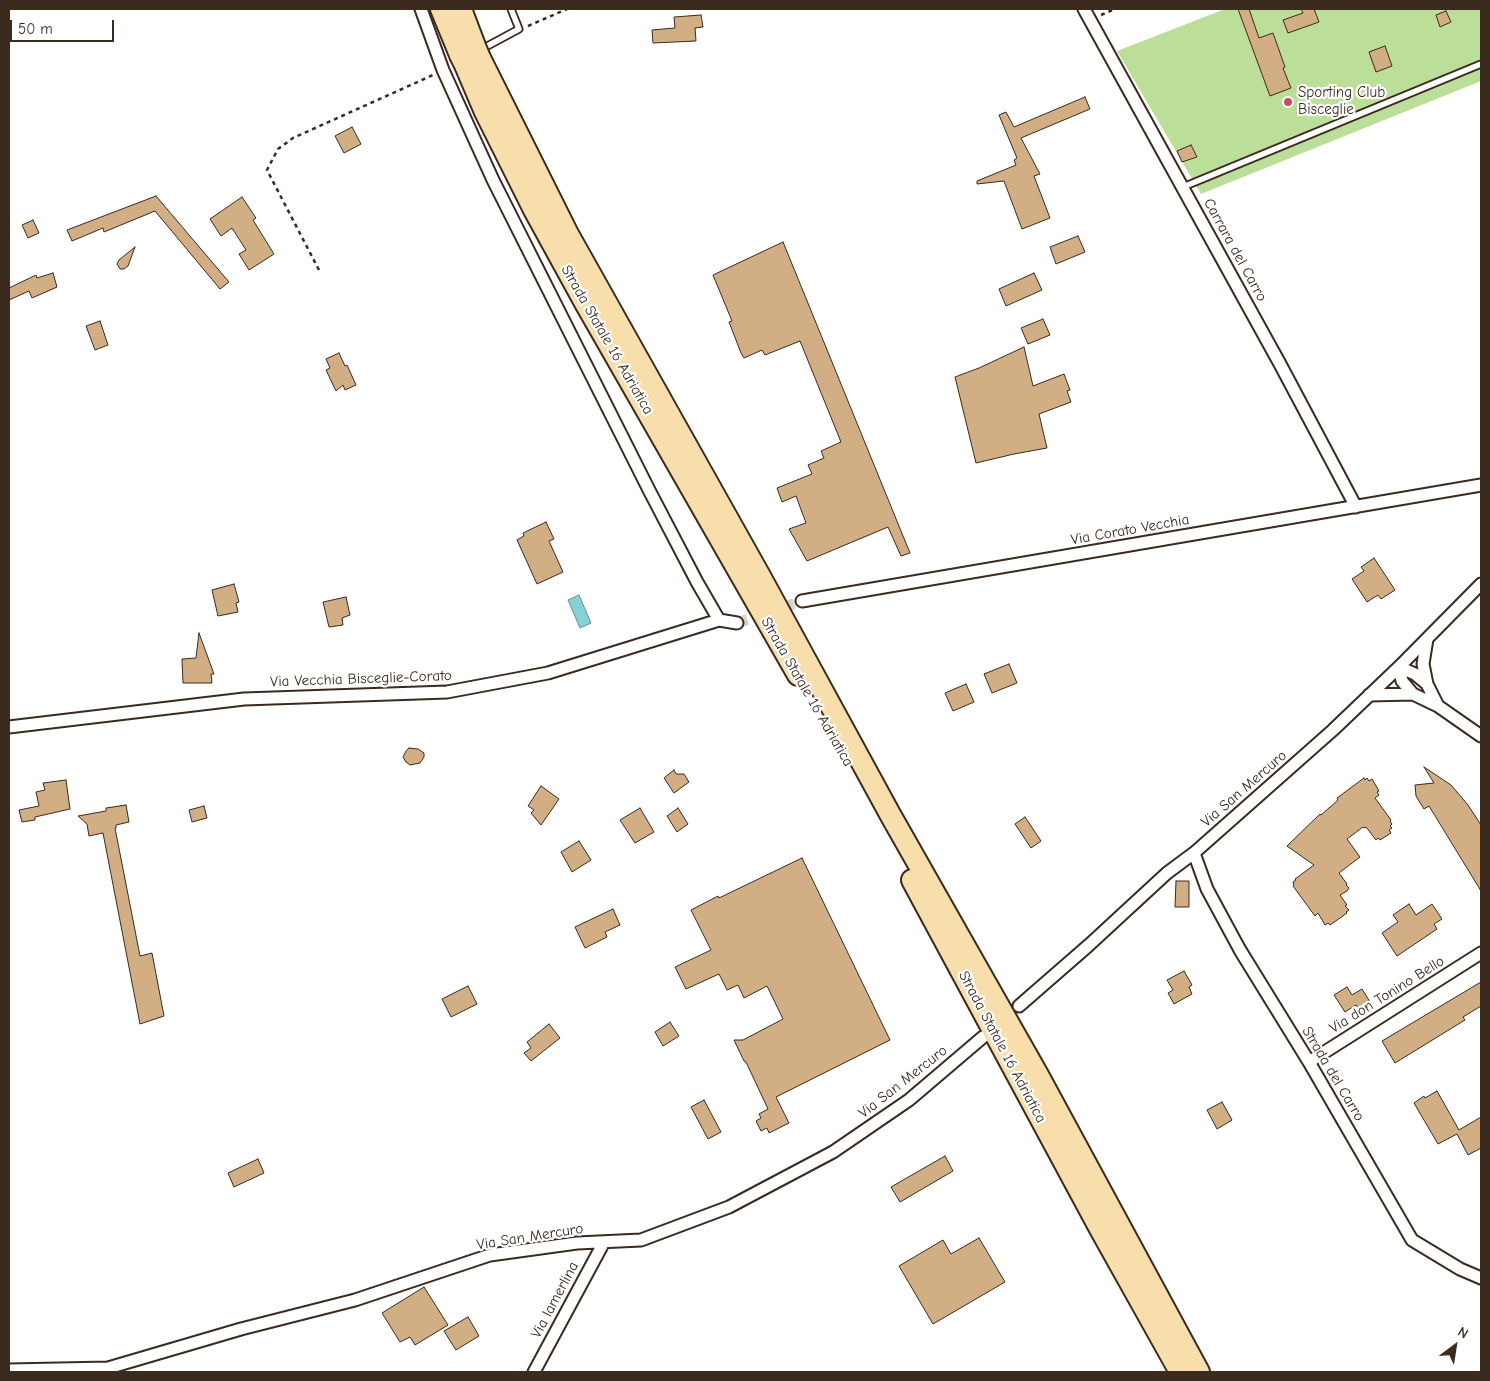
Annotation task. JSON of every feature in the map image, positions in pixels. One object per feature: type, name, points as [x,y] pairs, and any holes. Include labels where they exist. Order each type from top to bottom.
[{"type":"highway","name":"Strada Statale 16 Adriatica","points":[[441,9],[485,112],[534,210],[585,303],[827,724],[1100,1229],[1180,1372]]},
{"type":"highway","name":"Strada Statale 16 Adriatica","points":[[461,9],[462,60],[568,234],[760,576],[891,816],[1038,1075],[1199,1372]]},
{"type":"street","points":[[421,9],[462,60],[493,180],[534,265],[649,490],[719,620]]},
{"type":"street","name":"Carrara del Carro","points":[[1084,9],[1280,364],[1356,507]]},
{"type":"street","name":"Via Corato Vecchia","points":[[802,601],[1481,485]]},
{"type":"street","name":"Via Corato Vecchia","points":[[1462,488],[1481,489]]},
{"type":"street","name":"Via San Mercuro","points":[[1019,1006],[1167,873],[1194,853],[1333,730],[1399,667],[1481,584]]},
{"type":"street","name":"Via Vecchia Bisceglie-Corato","points":[[9,727],[244,699],[448,692],[548,673],[719,620],[738,623]]},
{"type":"street","points":[[1427,639],[1424,664],[1427,684],[1438,706]]},
{"type":"street","points":[[1399,667],[1414,674],[1427,684]]},
{"type":"street","points":[[1399,667],[1402,681],[1412,694]]},
{"type":"street","points":[[1369,695],[1412,694],[1438,706],[1481,736]]},
{"type":"street","name":"Strada del Carro","points":[[1194,853],[1207,889],[1240,950],[1309,1062],[1412,1240],[1460,1269],[1481,1278]]},
{"type":"street","name":"Via don Tonino Bello","points":[[1309,1062],[1481,953]]},
{"type":"street","name":"Via San Mercuro","points":[[9,1370],[108,1368],[241,1329],[356,1300],[490,1255],[577,1243],[641,1240],[729,1207],[833,1152],[909,1100],[983,1037]]},
{"type":"street","name":"Via lamerlina","points":[[534,1372],[604,1242]]},
{"type":"lane","points":[[462,60],[519,29],[511,9]]},
{"type":"lane","points":[[1183,187],[1481,64]]},
{"type":"path","points":[[519,29],[567,9]]},
{"type":"path","points":[[1090,20],[1115,9]]},
{"type":"path","points":[[319,270],[267,170],[278,149],[293,138],[462,60]]},
{"type":"green space","name":"Sporting Club Bisceglie","points":[[1225,9],[1481,9],[1481,81],[1201,194],[1117,51]]},
{"type":"water","points":[[579,595],[591,623],[580,628],[568,600]]},
{"type":"building","points":[[1238,9],[1249,9],[1259,38],[1273,33],[1291,88],[1270,96]]},
{"type":"building","points":[[1301,9],[1314,9],[1319,22],[1288,33],[1283,20],[1303,13]]},
{"type":"building","points":[[1446,11],[1451,22],[1440,27],[1436,15]]},
{"type":"building","points":[[701,15],[703,27],[695,28],[696,41],[653,43],[652,30],[675,28],[674,17]]},
{"type":"building","points":[[1385,46],[1392,66],[1376,72],[1369,52]]},
{"type":"building","points":[[1085,97],[1090,109],[1021,138],[1040,174],[1034,176],[1050,218],[1022,229],[1004,181],[977,184],[977,181],[1016,165],[1014,160],[1017,158],[999,115],[1006,112],[1014,127]]},
{"type":"building","points":[[352,127],[361,144],[344,153],[335,136]]},
{"type":"building","points":[[1191,145],[1197,157],[1182,162],[1177,151]]},
{"type":"building","points":[[156,196],[229,282],[220,289],[155,211],[104,232],[103,228],[72,241],[67,230]]},
{"type":"building","points":[[242,197],[256,218],[253,220],[274,254],[249,270],[239,254],[246,250],[232,228],[221,236],[210,219]]},
{"type":"building","points":[[33,220],[39,233],[28,238],[22,225]]},
{"type":"building","points":[[1078,236],[1085,252],[1056,264],[1050,247]]},
{"type":"building","points":[[783,242],[910,553],[901,556],[888,527],[807,561],[789,529],[806,523],[796,496],[782,502],[777,488],[812,474],[808,465],[824,458],[821,451],[841,442],[800,341],[765,355],[762,350],[744,358],[729,322],[732,321],[713,275]]},
{"type":"building","points":[[135,247],[128,266],[120,269],[117,264],[119,260]]},
{"type":"building","points":[[53,273],[57,287],[32,298],[29,291],[9,300],[9,288],[36,275],[37,278]]},
{"type":"building","points":[[1034,273],[1042,290],[1006,306],[999,289]]},
{"type":"building","points":[[1043,319],[1050,335],[1028,344],[1021,328]]},
{"type":"building","points":[[100,321],[108,345],[95,350],[86,326]]},
{"type":"building","points":[[1024,347],[1033,386],[1064,374],[1070,390],[1067,391],[1071,402],[1039,414],[1047,448],[976,463],[955,377]]},
{"type":"building","points":[[339,353],[356,385],[345,390],[343,385],[336,391],[326,370],[330,368],[326,359]]},
{"type":"building","points":[[546,522],[554,539],[549,541],[563,572],[537,584],[517,540],[524,536],[523,533]]},
{"type":"building","points":[[1374,558],[1395,590],[1381,599],[1378,595],[1367,602],[1352,579],[1364,571],[1361,567]]},
{"type":"building","points":[[234,584],[239,602],[236,603],[238,612],[218,616],[212,590]]},
{"type":"building","points":[[346,597],[350,615],[342,618],[343,625],[329,627],[323,602]]},
{"type":"building","points":[[199,633],[214,674],[211,674],[212,683],[183,683],[182,659],[196,658]]},
{"type":"building","points":[[1009,664],[1017,683],[992,693],[984,674]]},
{"type":"building","points":[[966,684],[974,702],[953,711],[945,693]]},
{"type":"building","points":[[409,748],[418,749],[424,753],[420,763],[410,765],[406,762],[403,757]]},
{"type":"building","points":[[1424,767],[1451,785],[1468,805],[1481,825],[1481,891],[1429,806],[1424,809],[1416,796],[1415,785],[1434,783]]},
{"type":"building","points":[[674,770],[676,774],[684,774],[689,782],[674,793],[664,778]]},
{"type":"building","points":[[1364,778],[1365,780],[1367,778],[1369,781],[1372,779],[1379,791],[1377,792],[1379,795],[1375,798],[1391,820],[1392,824],[1390,826],[1392,828],[1389,830],[1391,833],[1380,840],[1378,838],[1376,840],[1366,827],[1363,827],[1347,839],[1360,857],[1339,873],[1349,888],[1340,895],[1349,910],[1330,925],[1328,923],[1325,925],[1318,913],[1315,916],[1293,886],[1295,879],[1314,865],[1287,846],[1320,814],[1338,800],[1337,798]]},
{"type":"building","points":[[66,780],[70,809],[22,822],[19,810],[39,806],[36,792],[45,790],[43,783]]},
{"type":"building","points":[[541,786],[559,799],[541,825],[531,813],[534,810],[528,806]]},
{"type":"building","points":[[126,805],[129,822],[116,825],[115,828],[140,956],[152,953],[164,1016],[140,1024],[103,833],[89,836],[87,824],[78,816],[106,811],[106,808]]},
{"type":"building","points":[[204,806],[207,818],[192,822],[189,810]]},
{"type":"building","points":[[640,808],[654,832],[635,843],[620,820]]},
{"type":"building","points":[[678,808],[688,824],[677,832],[667,816]]},
{"type":"building","points":[[1025,817],[1041,841],[1031,848],[1015,824]]},
{"type":"building","points":[[579,841],[591,860],[572,872],[561,852]]},
{"type":"building","points":[[802,858],[890,1040],[776,1097],[789,1123],[769,1133],[767,1128],[761,1131],[756,1121],[761,1118],[759,1114],[768,1109],[734,1040],[743,1040],[783,1019],[767,986],[744,998],[738,985],[727,990],[719,974],[686,989],[675,967],[711,950],[691,910]]},
{"type":"building","points":[[1176,881],[1189,881],[1189,907],[1175,907]]},
{"type":"building","points":[[1409,904],[1416,915],[1432,904],[1442,919],[1434,924],[1437,929],[1397,956],[1382,933],[1398,922],[1393,915]]},
{"type":"building","points":[[613,909],[620,925],[605,932],[607,937],[585,948],[575,927]]},
{"type":"building","points":[[1184,971],[1192,985],[1189,987],[1192,994],[1174,1004],[1168,993],[1173,990],[1167,980]]},
{"type":"building","points":[[1481,982],[1481,1006],[1463,1017],[1465,1020],[1395,1063],[1382,1041]]},
{"type":"building","points":[[468,986],[477,1004],[451,1017],[442,999]]},
{"type":"building","points":[[1347,987],[1352,995],[1362,989],[1370,1002],[1360,1010],[1356,1005],[1345,1012],[1334,995]]},
{"type":"building","points":[[670,1022],[679,1036],[663,1046],[655,1032]]},
{"type":"building","points":[[549,1024],[560,1038],[531,1061],[524,1053],[531,1048],[527,1042]]},
{"type":"building","points":[[1437,1091],[1459,1130],[1481,1117],[1481,1148],[1468,1155],[1457,1134],[1438,1144],[1414,1103],[1424,1096],[1425,1098]]},
{"type":"building","points":[[704,1100],[721,1132],[708,1139],[691,1107]]},
{"type":"building","points":[[1222,1102],[1232,1120],[1217,1129],[1207,1110]]},
{"type":"building","points":[[945,1156],[953,1171],[900,1202],[891,1187]]},
{"type":"building","points":[[258,1159],[264,1173],[234,1187],[228,1173]]},
{"type":"building","points":[[979,1238],[1005,1282],[933,1324],[899,1266],[943,1240],[951,1254]]},
{"type":"building","points":[[424,1287],[448,1325],[415,1345],[410,1337],[400,1342],[382,1313]]},
{"type":"building","points":[[468,1317],[479,1336],[456,1350],[444,1331]]},
{"type":"tunnel","points":[[737,623],[802,601]]},
{"type":"place","name":"Sporting Club Bisceglie","points":[[1288,102]]}]
